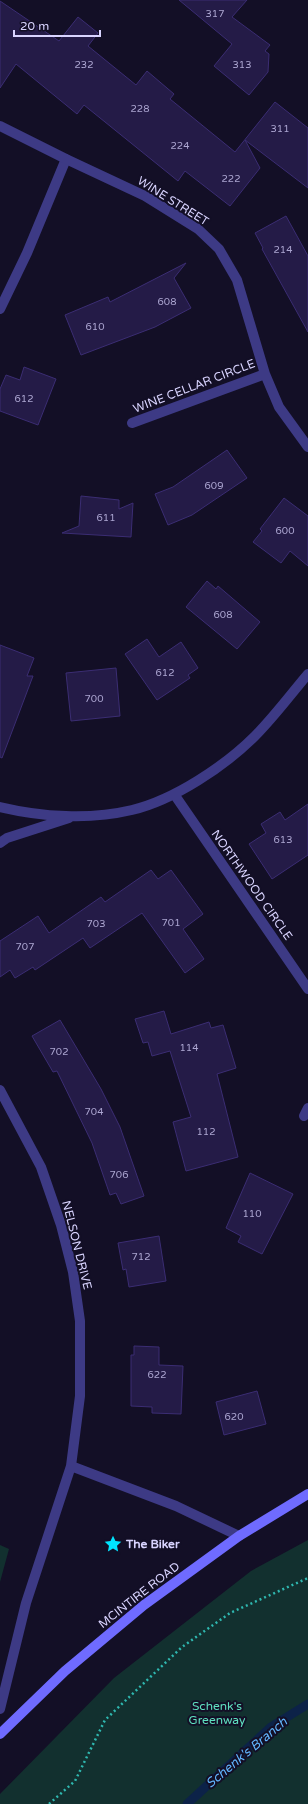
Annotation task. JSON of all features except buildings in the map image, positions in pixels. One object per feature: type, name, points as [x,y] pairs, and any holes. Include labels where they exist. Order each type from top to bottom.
[{"type":"main road","name":"MCINTIRE ROAD","points":[[0,1734],[65,1671],[144,1605],[239,1536],[308,1494]]},
{"type":"street","name":"WINE STREET","points":[[0,126],[66,160],[145,196],[198,229],[219,249],[237,280],[265,374],[279,407],[308,447]]},
{"type":"street","points":[[0,309],[27,253],[66,160]]},
{"type":"street","name":"WINE CELLAR CIRCLE","points":[[132,423],[265,374]]},
{"type":"street","points":[[0,807],[25,812],[75,816],[106,814],[133,810],[174,794],[222,766],[256,736],[308,674]]},
{"type":"street","name":"NORTHWOOD CIRCLE","points":[[174,794],[308,990]]},
{"type":"street","points":[[0,843],[7,838],[75,816]]},
{"type":"street","name":"NELSON DRIVE","points":[[0,1090],[41,1167],[61,1225],[73,1272],[80,1321],[80,1396],[72,1466],[26,1603],[0,1709]]},
{"type":"street","points":[[72,1466],[176,1506],[239,1536]]},
{"type":"path","points":[[49,1804],[75,1780],[105,1720],[182,1647],[230,1614],[308,1578]]},
{"type":"green space","name":"Schenk's Greenway","points":[[308,1540],[308,1804],[0,1804],[0,1794],[114,1678],[251,1571]]},
{"type":"green space","points":[[0,1545],[9,1549],[0,1582]]},
{"type":"waterway","name":"Schenk's Branch","points":[[187,1804],[271,1727],[308,1704]]},
{"type":"place","name":"The Biker","points":[[113,1544]]}]
